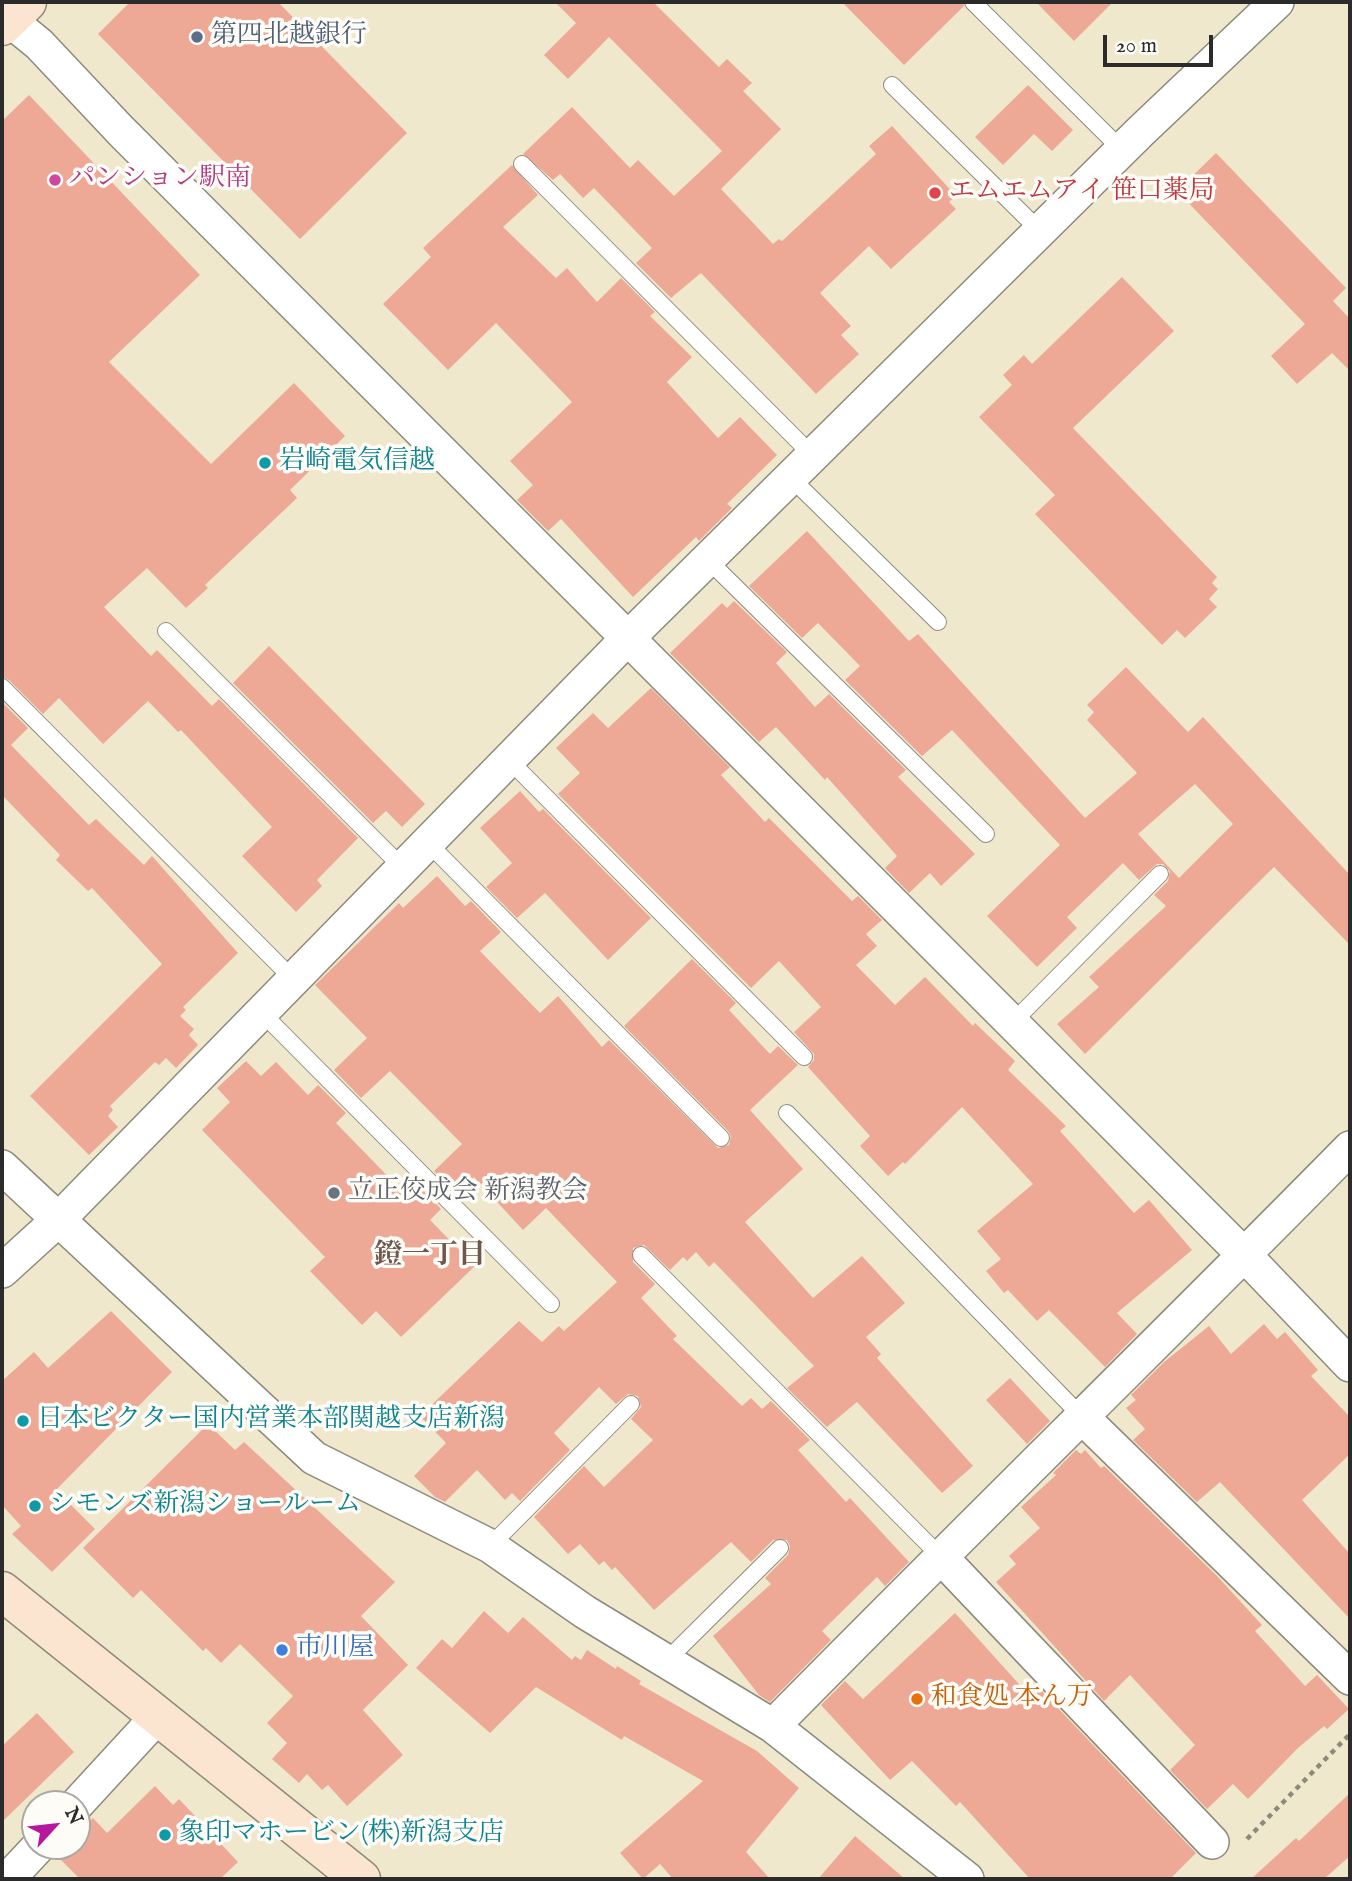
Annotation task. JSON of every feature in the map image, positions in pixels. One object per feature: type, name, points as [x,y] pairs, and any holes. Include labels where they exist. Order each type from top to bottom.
[{"type":"street","points":[[2,1271],[58,1220],[626,639],[1122,150],[1277,2]]},
{"type":"street","points":[[9,15],[121,131],[1350,1365]]},
{"type":"street","points":[[774,1726],[940,1556],[1083,1418],[1350,1148]]},
{"type":"street","points":[[2,1167],[314,1458],[490,1546],[664,1662],[774,1726],[967,1879]]},
{"type":"street","points":[[1083,1418],[1350,1678]]},
{"type":"street","points":[[940,1556],[1226,1844]]},
{"type":"street","points":[[2,1591],[361,1879]]},
{"type":"street","points":[[90,1790],[158,1716]]},
{"type":"street","points":[[8,1879],[26,1860]]},
{"type":"lane","points":[[973,2],[1122,150]]},
{"type":"lane","points":[[892,85],[1041,232]]},
{"type":"lane","points":[[522,164],[801,466],[938,622]]},
{"type":"lane","points":[[707,559],[986,834]]},
{"type":"lane","points":[[166,631],[403,868]]},
{"type":"lane","points":[[2,687],[294,980]]},
{"type":"lane","points":[[509,760],[804,1057]]},
{"type":"lane","points":[[428,843],[721,1138]]},
{"type":"lane","points":[[1011,1024],[1160,874]]},
{"type":"lane","points":[[261,1012],[551,1304]]},
{"type":"lane","points":[[787,1113],[1083,1418]]},
{"type":"lane","points":[[641,1255],[940,1556]]},
{"type":"lane","points":[[490,1546],[631,1404]]},
{"type":"lane","points":[[664,1662],[780,1548]]},
{"type":"path","points":[[1226,1844],[1350,1734]]},
{"type":"building","points":[[130,2],[278,2],[407,133],[300,239],[98,34]]},
{"type":"building","points":[[555,2],[653,2],[719,67],[727,59],[752,83],[743,91],[781,129],[721,189],[773,244],[779,239],[782,241],[876,154],[869,146],[892,126],[956,196],[949,202],[956,209],[891,269],[869,246],[820,293],[851,326],[841,335],[859,354],[816,394],[701,273],[671,298],[636,263],[652,248],[594,188],[583,198],[560,174],[553,180],[523,154],[572,107],[630,168],[638,160],[674,196],[722,151],[609,37],[568,79],[544,55],[576,23]]},
{"type":"building","points":[[842,2],[963,2],[964,6],[904,65]]},
{"type":"building","points":[[1036,2],[1113,2],[1074,41]]},
{"type":"building","points":[[1028,85],[1073,130],[1052,151],[1034,134],[1003,165],[975,137]]},
{"type":"building","points":[[29,95],[200,275],[109,362],[211,464],[294,383],[345,436],[290,490],[297,498],[205,585],[208,588],[186,608],[147,568],[104,607],[151,656],[157,650],[212,706],[219,699],[358,838],[317,880],[322,886],[296,912],[242,856],[272,827],[181,730],[178,732],[148,701],[103,744],[59,698],[43,714],[9,680],[2,677],[2,121]]},
{"type":"building","points":[[1216,153],[1346,288],[1333,301],[1350,319],[1350,371],[1332,353],[1297,384],[1271,356],[1305,324],[1177,191]]},
{"type":"building","points":[[512,165],[538,195],[503,227],[556,278],[567,268],[597,302],[621,278],[655,312],[650,316],[692,357],[667,382],[718,438],[740,417],[777,455],[727,504],[732,508],[699,541],[696,537],[633,597],[561,519],[548,531],[517,500],[533,485],[510,461],[572,402],[496,323],[448,370],[383,304],[431,257],[423,248]]},
{"type":"building","points":[[1122,277],[1174,331],[1073,428],[1217,577],[1212,583],[1218,589],[1209,599],[1217,607],[1185,638],[1177,630],[1162,645],[1035,514],[1055,495],[979,417],[1012,385],[1003,375],[1024,355],[1032,364]]},
{"type":"building","points":[[807,531],[909,641],[918,634],[1085,818],[1137,773],[1087,720],[1094,712],[1087,705],[1126,667],[1188,732],[1203,717],[1350,875],[1350,945],[1274,867],[1085,1054],[1057,1024],[1099,987],[1089,977],[1166,906],[1154,895],[1168,881],[1170,871],[1163,864],[1157,864],[1139,880],[1123,863],[1067,917],[1077,928],[1037,967],[987,916],[1060,845],[952,730],[922,756],[845,680],[860,666],[818,623],[802,638],[749,586]],"holes":[[[1195,784],[1233,824],[1179,878],[1138,834]]]},
{"type":"building","points":[[734,601],[787,652],[776,663],[815,707],[829,694],[906,770],[898,777],[975,854],[941,886],[930,873],[909,893],[885,868],[897,856],[827,777],[825,780],[776,727],[759,742],[670,653],[722,603],[727,608]]},
{"type":"building","points":[[269,646],[425,804],[402,827],[386,811],[373,823],[233,683]]},
{"type":"building","points":[[651,688],[730,767],[721,775],[765,822],[769,818],[852,901],[858,896],[882,920],[866,934],[877,946],[856,965],[895,1005],[925,977],[973,1026],[975,1023],[1015,1061],[1008,1070],[1066,1126],[1060,1131],[1134,1213],[1149,1200],[1192,1250],[1117,1313],[1137,1334],[1105,1367],[1049,1310],[1037,1321],[1008,1290],[1004,1293],[986,1271],[1001,1259],[977,1231],[1033,1184],[962,1107],[905,1164],[903,1162],[888,1176],[860,1146],[870,1136],[808,1067],[814,1060],[814,1054],[794,1032],[821,1007],[779,961],[751,988],[558,794],[580,773],[556,748],[593,713],[608,728]]},
{"type":"building","points":[[2,702],[28,728],[11,745],[89,825],[96,819],[144,865],[152,856],[238,953],[183,1007],[186,1010],[180,1016],[194,1029],[189,1035],[198,1045],[176,1068],[166,1058],[159,1065],[155,1062],[110,1106],[113,1110],[108,1116],[118,1127],[89,1155],[30,1096],[162,964],[92,888],[88,891],[56,860],[60,855],[2,795]]},
{"type":"building","points":[[520,791],[539,812],[543,809],[651,918],[608,960],[545,893],[517,918],[486,887],[512,863],[480,828]]},
{"type":"building","points":[[437,876],[465,906],[471,901],[501,932],[480,951],[540,1013],[558,996],[602,1047],[609,1040],[718,1148],[729,1145],[731,1136],[728,1131],[624,1026],[692,959],[736,1003],[729,1010],[770,1054],[778,1046],[798,1065],[750,1110],[803,1169],[745,1222],[813,1298],[862,1256],[905,1303],[866,1337],[881,1354],[877,1358],[973,1466],[942,1493],[857,1402],[827,1427],[787,1388],[814,1366],[714,1262],[709,1267],[696,1252],[687,1261],[683,1257],[670,1270],[644,1245],[633,1248],[633,1262],[655,1284],[641,1298],[677,1336],[673,1339],[742,1406],[751,1398],[762,1409],[771,1401],[810,1440],[798,1450],[846,1502],[850,1498],[909,1562],[885,1586],[877,1577],[822,1631],[831,1640],[770,1702],[759,1695],[713,1636],[771,1584],[765,1578],[788,1555],[790,1546],[787,1540],[773,1540],[751,1562],[731,1542],[654,1610],[615,1567],[612,1570],[604,1561],[599,1565],[580,1544],[568,1554],[534,1517],[584,1466],[604,1487],[653,1440],[631,1419],[641,1407],[638,1396],[628,1394],[616,1404],[599,1387],[554,1433],[570,1450],[520,1501],[512,1493],[505,1500],[477,1470],[445,1502],[435,1497],[414,1476],[446,1443],[420,1416],[519,1321],[542,1342],[559,1326],[564,1331],[617,1282],[546,1208],[523,1230],[474,1177],[457,1194],[434,1171],[462,1144],[390,1071],[361,1098],[334,1070],[367,1038],[315,985],[399,903],[403,908]]},
{"type":"building","name":"立正佼成会 新潟教会","points":[[246,1061],[261,1076],[276,1062],[308,1095],[318,1085],[346,1113],[336,1123],[408,1197],[419,1186],[441,1209],[430,1220],[475,1266],[401,1337],[376,1311],[362,1325],[310,1271],[325,1257],[202,1130],[230,1102],[217,1088]]},
{"type":"building","points":[[111,1311],[172,1372],[56,1490],[95,1529],[52,1572],[12,1534],[21,1526],[2,1505],[2,1381],[34,1352],[48,1368]]},
{"type":"building","points":[[1264,1324],[1277,1339],[1285,1332],[1318,1370],[1311,1376],[1350,1417],[1350,1454],[1302,1500],[1350,1554],[1350,1619],[1220,1482],[1197,1502],[1133,1440],[1145,1429],[1126,1408],[1136,1400],[1131,1395],[1164,1362],[1209,1326],[1231,1354]]},
{"type":"building","points":[[1010,1378],[1050,1421],[1027,1444],[986,1400]]},
{"type":"building","points":[[208,1424],[235,1450],[244,1442],[395,1582],[361,1616],[408,1665],[363,1710],[403,1755],[347,1806],[328,1785],[322,1790],[307,1774],[299,1783],[272,1759],[287,1743],[267,1723],[293,1696],[240,1644],[221,1663],[206,1648],[203,1651],[141,1590],[133,1598],[83,1548]]},
{"type":"building","points":[[1076,1450],[1081,1454],[1085,1450],[1101,1468],[1104,1466],[1217,1576],[1262,1625],[1255,1631],[1305,1686],[1317,1675],[1349,1709],[1327,1729],[1324,1726],[1298,1748],[1248,1799],[1233,1784],[1207,1809],[1170,1770],[1195,1745],[1130,1675],[1104,1701],[996,1582],[1016,1564],[1009,1556],[1040,1528],[1021,1507],[1056,1475],[1053,1473]]},
{"type":"building","points":[[484,1611],[508,1633],[523,1617],[572,1660],[575,1656],[581,1660],[587,1650],[616,1669],[617,1666],[641,1681],[639,1684],[757,1751],[799,1788],[746,1852],[770,1879],[673,1879],[660,1864],[643,1879],[620,1853],[703,1781],[624,1736],[622,1740],[536,1687],[490,1733],[416,1668],[442,1639],[452,1648]]},
{"type":"building","points":[[955,1613],[1027,1693],[1036,1685],[1196,1853],[1170,1879],[1030,1879],[960,1802],[956,1806],[912,1761],[890,1780],[821,1705],[845,1681],[863,1699]]},
{"type":"building","points":[[37,1713],[74,1752],[35,1790],[21,1790],[21,1804],[2,1822],[2,1746]]},
{"type":"building","name":"象印マホービン(株)新潟支店","points":[[155,1786],[173,1805],[179,1799],[238,1862],[220,1879],[80,1879],[61,1860],[91,1860],[93,1818],[107,1833]]},
{"type":"building","points":[[1350,1793],[1350,1856],[1324,1879],[1251,1879],[1296,1838],[1299,1841]]},
{"type":"building","points":[[855,1836],[905,1879],[818,1879]]},
{"type":"place","name":"第四北越銀行","points":[[197,37]]},
{"type":"place","name":"パンション駅南","points":[[55,180]]},
{"type":"place","name":"エムエムアイ 笹口薬局","points":[[935,193]]},
{"type":"place","name":"岩崎電気信越","points":[[265,463]]},
{"type":"place","name":"立正佼成会 新潟教会","points":[[334,1193]]},
{"type":"place","name":"日本ビクター国内営業本部関越支店新潟","points":[[23,1421]]},
{"type":"place","name":"シモンズ新潟ショールーム","points":[[35,1506]]},
{"type":"place","name":"市川屋","points":[[282,1650]]},
{"type":"place","name":"和食処 本ん万","points":[[917,1699]]},
{"type":"place","name":"象印マホービン(株)新潟支店","points":[[165,1835]]},
{"type":"district","name":"鐙一丁目","points":[[430,1257]]}]
